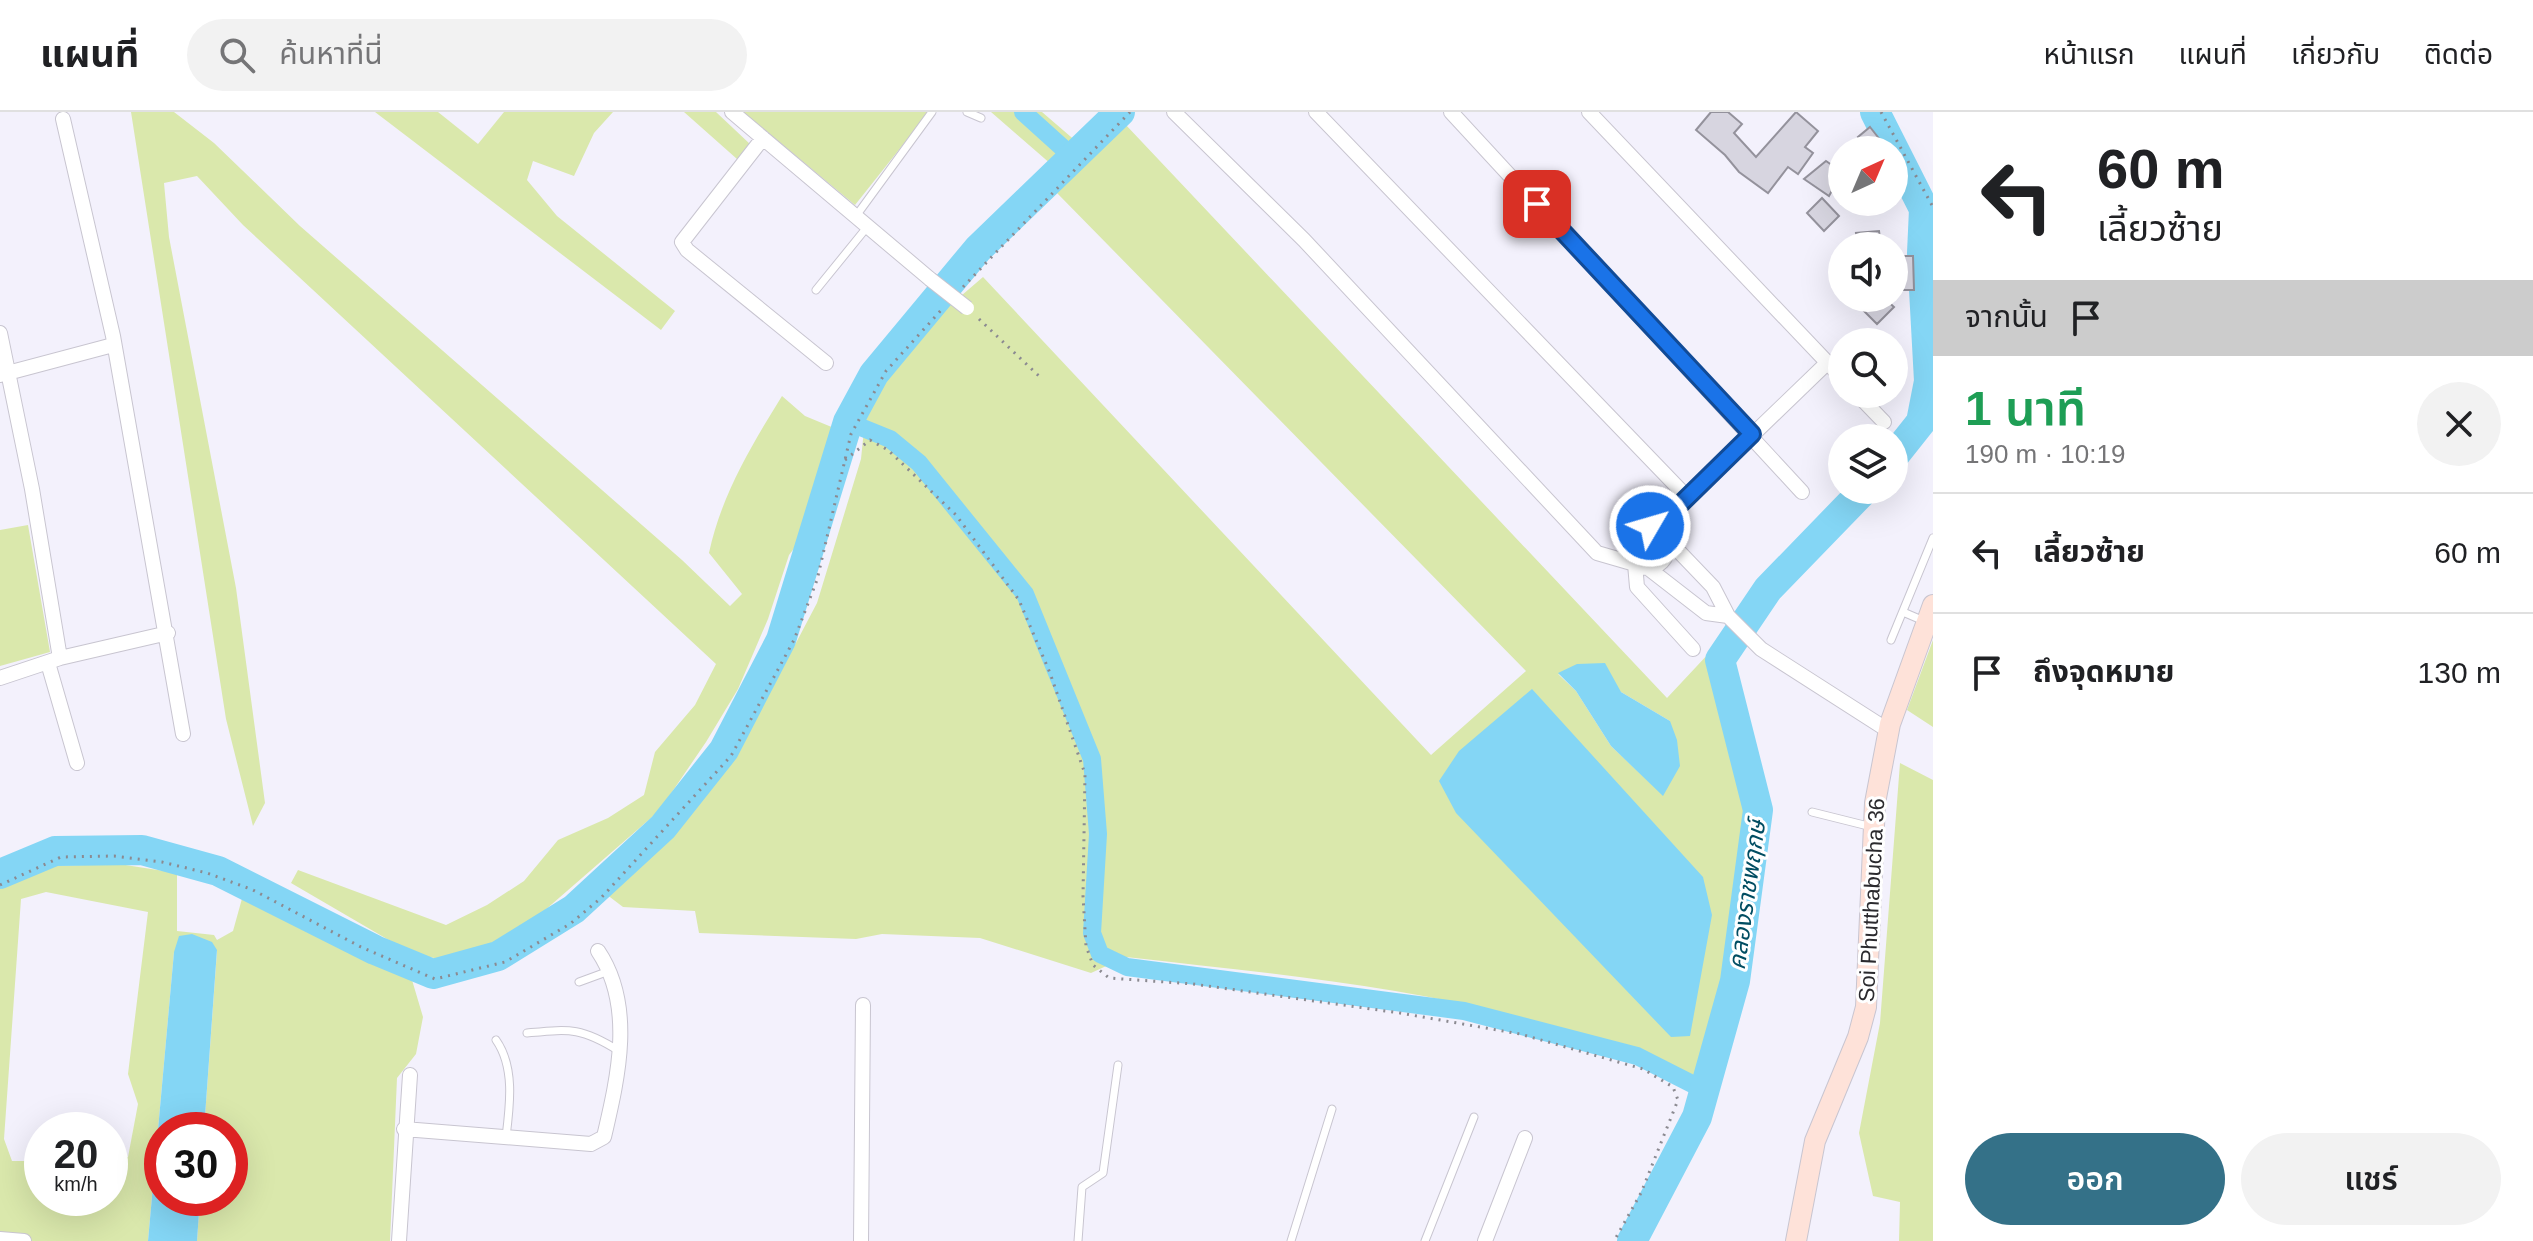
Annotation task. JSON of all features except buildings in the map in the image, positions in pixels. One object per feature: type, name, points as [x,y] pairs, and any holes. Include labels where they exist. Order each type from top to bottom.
[{"type":"street","points":[[732,112],[967,308]]},
{"type":"street","points":[[1174,112],[1304,240],[1597,553],[1641,566],[1666,558],[1662,532],[1686,496],[1827,363],[1589,112]]},
{"type":"street","points":[[1316,112],[1686,496]]},
{"type":"street","points":[[1451,112],[1752,434],[1802,492]]},
{"type":"street","points":[[63,119],[113,345],[168,633],[183,734]]},
{"type":"street","points":[[763,138],[682,242],[687,250],[754,307],[826,363]]},
{"type":"street","points":[[0,333],[4,375],[32,489],[54,660],[77,763]]},
{"type":"street","points":[[4,375],[113,345]]},
{"type":"street","points":[[1870,408],[1884,422]]},
{"type":"street","points":[[1731,619],[1706,613],[1641,566],[1626,553],[1627,538],[1636,528],[1662,532],[1713,587],[1731,619],[1761,649],[1889,731]]},
{"type":"street","points":[[1641,566],[1637,587],[1693,649]]},
{"type":"street","name":"Soi Phutthabucha 36","points":[[1796,1241],[1815,1141],[1858,1037],[1866,1007],[1875,803],[1889,731],[1930,613]]},
{"type":"street","points":[[0,678],[54,660],[168,633]]},
{"type":"street","points":[[404,1129],[591,1144],[604,1137],[621,1052],[618,991],[611,970],[598,951]]},
{"type":"street","points":[[861,1241],[863,1005]]},
{"type":"street","points":[[399,1241],[404,1129],[410,1075]]},
{"type":"street","points":[[1485,1241],[1525,1138]]},
{"type":"street","points":[[0,1239],[24,1241]]},
{"type":"lane","points":[[816,290],[932,112]]},
{"type":"lane","points":[[967,112],[981,118]]},
{"type":"lane","points":[[1891,640],[1933,538]]},
{"type":"lane","points":[[1903,612],[1930,613]]},
{"type":"lane","points":[[1812,812],[1874,828]]},
{"type":"lane","points":[[579,982],[611,970]]},
{"type":"lane","points":[[527,1033],[564,1029],[591,1033],[621,1052]]},
{"type":"lane","points":[[496,1040],[506,1054],[509,1078],[506,1137]]},
{"type":"lane","points":[[1078,1241],[1082,1187],[1103,1173],[1118,1065]]},
{"type":"lane","points":[[1291,1241],[1332,1109]]},
{"type":"lane","points":[[1425,1241],[1474,1117]]},
{"type":"path","points":[[960,290],[1130,112]]},
{"type":"path","points":[[1881,112],[1933,207]]},
{"type":"path","points":[[0,885],[61,857],[114,856],[162,862],[207,873],[253,890],[371,952],[435,979],[505,962],[570,924],[601,898],[731,756],[794,640],[817,580],[852,433],[886,371],[952,298]]},
{"type":"path","points":[[967,308],[1041,378]]},
{"type":"path","points":[[845,460],[870,440],[888,450],[956,515],[1019,600],[1050,673],[1085,774],[1083,896],[1086,946],[1093,965],[1109,978],[1193,984],[1400,1013],[1520,1034],[1643,1069],[1673,1087],[1678,1100],[1641,1193],[1614,1241]]},
{"type":"green space","points":[[131,112],[174,112],[214,143],[300,226],[682,560],[730,606],[742,594],[709,553],[729,491],[759,434],[782,396],[805,416],[834,428],[802,538],[789,555],[768,619],[738,689],[706,742],[659,811],[521,931],[448,961],[411,953],[291,883],[298,870],[446,925],[487,905],[524,881],[558,840],[608,818],[644,795],[655,752],[695,705],[716,664],[243,225],[197,176],[164,183],[169,237],[236,588],[265,803],[253,826],[226,719]]},
{"type":"green space","points":[[375,112],[438,112],[478,144],[504,112],[613,112],[594,133],[574,176],[533,161],[527,180],[557,216],[675,311],[661,330]]},
{"type":"green space","points":[[684,112],[716,112],[751,145],[737,159]]},
{"type":"green space","points":[[743,112],[929,112],[855,205]]},
{"type":"green space","points":[[991,112],[1042,112],[1078,143],[1052,165]]},
{"type":"green space","points":[[1125,124],[1667,698],[1725,636],[1732,662],[1746,797],[1745,838],[1732,945],[1702,1082],[1565,1031],[1518,1017],[1422,996],[1324,980],[1126,957],[1091,973],[980,938],[882,934],[856,939],[699,933],[695,911],[623,907],[602,891],[628,876],[736,757],[817,603],[861,459],[865,420],[893,369],[947,308],[983,277],[1431,755],[1526,671],[1057,193]],"holes":[[[1558,674],[1621,692],[1670,721],[1663,795],[1611,746],[1576,691]]]},
{"type":"green space","points":[[28,525],[50,652],[0,666],[0,530]]},
{"type":"green space","points":[[1933,640],[1933,727],[1907,710]]},
{"type":"green space","points":[[1900,763],[1933,780],[1933,1241],[1899,1241],[1900,1202],[1873,1196],[1859,1133],[1880,1023]]},
{"type":"green space","points":[[119,864],[177,873],[177,931],[214,935],[217,940],[233,931],[243,895],[412,980],[423,1017],[416,1054],[397,1078],[390,1241],[197,1241],[199,1216],[248,1216],[248,1112],[205,1112],[217,951],[174,952],[160,1112],[144,1112],[144,1216],[150,1216],[148,1241],[0,1241],[0,889],[50,866]],"holes":[[[46,892],[148,912],[128,1074],[138,1104],[128,1157],[128,1216],[24,1216],[24,1161],[12,1161],[4,1139],[21,899]]]},
{"type":"water","points":[[1605,663],[1621,692],[1670,721],[1677,740],[1680,766],[1663,796],[1611,746],[1576,691],[1558,673],[1577,664]]},
{"type":"water","points":[[1532,689],[1703,877],[1712,915],[1690,1036],[1671,1037],[1456,813],[1439,781],[1459,751]]},
{"type":"water","points":[[192,934],[212,942],[217,950],[205,1112],[160,1112],[174,952],[179,936]]},
{"type":"water","points":[[150,1216],[199,1216],[197,1241],[148,1241]]},
{"type":"waterway","points":[[1023,112],[1075,159]]},
{"type":"waterway","points":[[0,874],[55,851],[142,850],[218,871],[375,950],[433,974],[498,956],[574,909],[663,827],[724,750],[781,640],[848,422],[874,374],[978,249],[1120,112]]},
{"type":"waterway","points":[[1875,112],[1924,209],[1933,218]]},
{"type":"waterway","name":"คลองราชพฤกษ์","points":[[1908,438],[1921,422],[1929,381],[1922,253],[1924,209]]},
{"type":"waterway","points":[[848,422],[890,439],[919,463],[1025,594],[1092,759],[1098,834],[1092,933],[1100,954],[1127,967],[1464,1011],[1637,1056],[1706,1091]]},
{"type":"waterway","name":"คลองราชพฤกษ์","points":[[1632,1241],[1697,1117],[1735,981],[1758,810],[1720,660],[1768,589],[1850,504]]},
{"type":"route","points":[[1537,204],[1752,434],[1657,527],[1650,526]]}]
